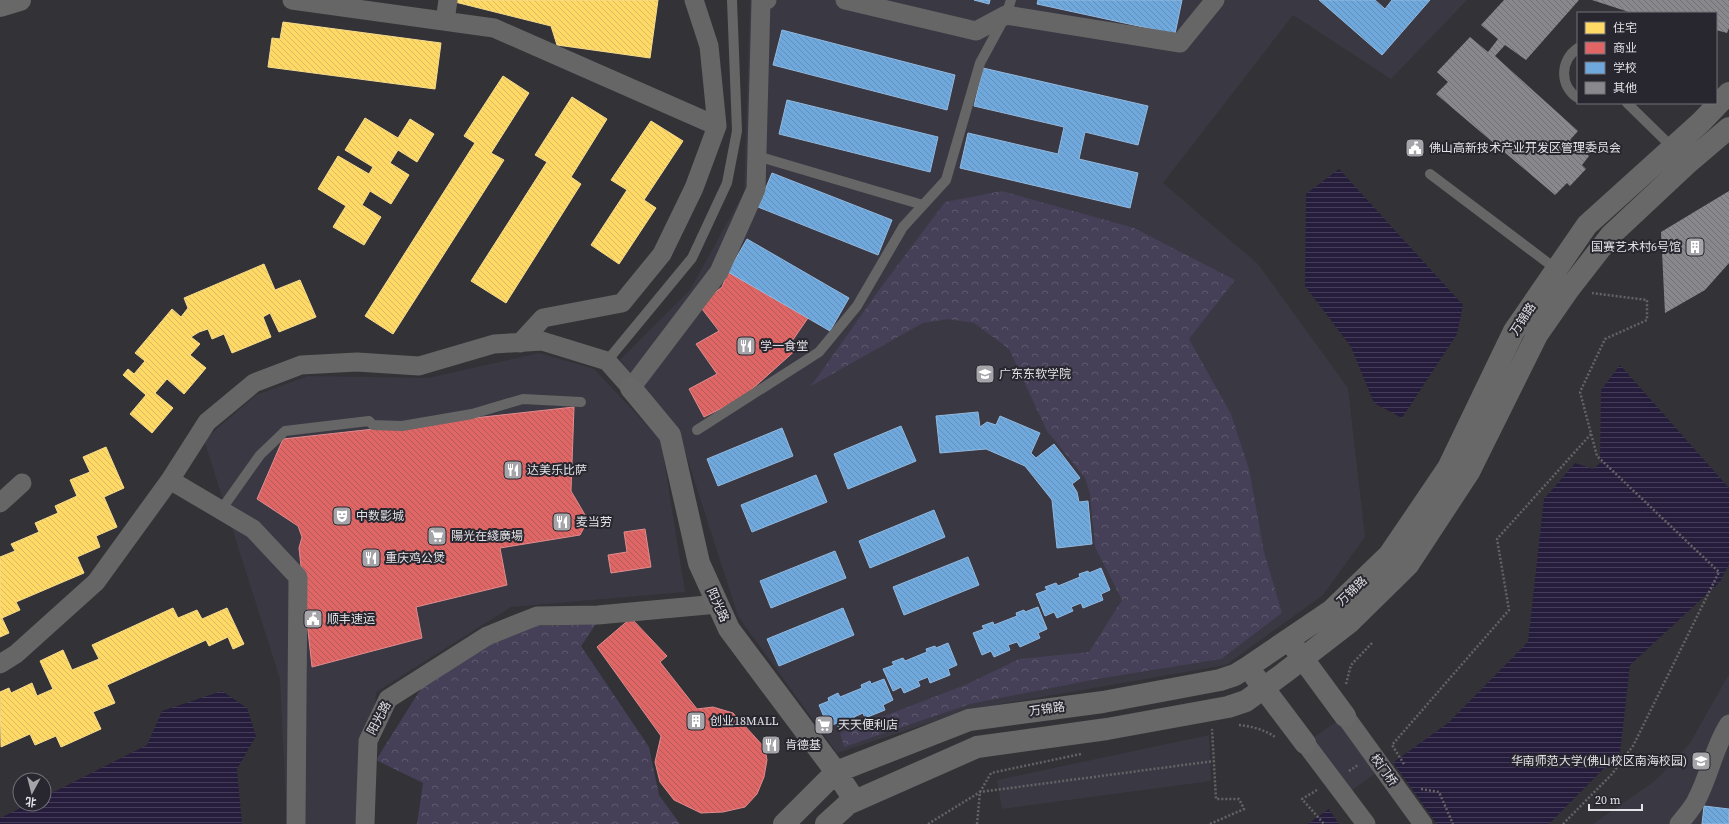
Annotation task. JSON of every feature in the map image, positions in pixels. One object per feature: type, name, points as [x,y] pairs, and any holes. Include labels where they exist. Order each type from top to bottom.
[{"type":"street","points":[[0,6],[20,0]]},
{"type":"street","points":[[292,0],[494,28],[717,126]]},
{"type":"street","points":[[445,22],[448,0]]},
{"type":"street","points":[[520,342],[543,318],[622,303],[662,254],[694,188],[717,126],[709,46],[694,0]]},
{"type":"street","points":[[0,664],[16,654],[96,582],[170,480],[208,422],[254,383],[301,365],[357,362],[419,366],[494,344],[542,341],[607,361],[631,388],[719,272],[756,189],[756,156],[763,0]]},
{"type":"street","points":[[845,0],[976,31],[1008,8],[1180,43],[1215,0]]},
{"type":"street","name":"万锦路","points":[[784,824],[836,772],[969,720],[1103,702],[1213,681],[1235,675],[1248,668],[1332,610],[1389,555],[1448,468],[1514,331],[1587,225],[1672,148],[1729,93]]},
{"type":"street","name":"万锦路","points":[[826,824],[848,804],[977,747],[1107,729],[1228,707],[1246,701],[1303,659],[1350,622],[1408,566],[1469,472],[1537,335],[1568,289],[1611,236],[1689,162],[1729,128]]},
{"type":"street","name":"阳光路","points":[[631,388],[670,434],[699,563],[729,629],[836,772],[855,801]]},
{"type":"street","points":[[170,480],[253,529],[298,577],[296,824]]},
{"type":"street","points":[[0,503],[22,482]]},
{"type":"street","name":"阳光路","points":[[365,824],[368,741],[388,699],[487,636],[537,616],[598,615],[718,604]]},
{"type":"street","points":[[1288,640],[1345,716]]},
{"type":"street","points":[[1248,668],[1265,688],[1366,824]]},
{"type":"street","name":"校门桥","points":[[1345,716],[1423,824]]},
{"type":"street","points":[[1679,824],[1697,799],[1720,738],[1729,724]]},
{"type":"lane","points":[[607,361],[692,258],[726,183],[737,131],[732,0]]},
{"type":"lane","points":[[697,430],[820,352],[858,306],[903,227],[946,180],[980,62],[1008,8]]},
{"type":"lane","points":[[1577,49],[1569,55],[1565,64],[1564,73],[1565,82],[1577,97]]},
{"type":"lane","points":[[1627,104],[1672,148],[1689,162]]},
{"type":"lane","points":[[756,156],[923,205]]},
{"type":"lane","points":[[1430,174],[1556,269]]},
{"type":"lane","points":[[221,510],[260,455],[285,431],[369,421],[373,425],[402,426],[472,414],[522,399],[581,402]]},
{"type":"path","points":[[1563,824],[1612,774],[1634,746],[1718,572],[1598,456],[1580,392],[1605,340],[1647,320],[1647,300],[1568,289]]},
{"type":"path","points":[[1408,770],[1392,745],[1509,610],[1497,539],[1591,434]]},
{"type":"path","points":[[1346,687],[1351,665],[1373,642]]},
{"type":"path","points":[[1236,725],[1248,726],[1270,734],[1276,738]]},
{"type":"path","points":[[1204,728],[1212,727],[1216,799],[1239,799],[1244,809],[1210,824]]},
{"type":"path","points":[[977,824],[980,792],[991,773],[1083,754]]},
{"type":"path","points":[[928,824],[980,792],[1214,761]]},
{"type":"path","points":[[1420,789],[1439,792],[1453,824]]},
{"type":"shaded area","name":"广东东软学院","points":[[750,0],[1467,0],[1391,79],[1293,15],[1163,183],[1258,264],[1348,388],[1365,537],[1323,595],[1226,665],[972,709],[837,753],[738,616],[680,436],[620,360],[690,290],[744,192]]},
{"type":"shaded area","points":[[1339,169],[1463,305],[1457,334],[1402,418],[1374,403],[1351,347],[1305,286],[1306,194]]},
{"type":"shaded area","points":[[539,353],[594,369],[661,440],[685,592],[511,607],[376,692],[366,824],[287,824],[280,679],[204,440],[256,395],[308,376],[428,378]]},
{"type":"shaded area","points":[[1620,365],[1729,488],[1729,564],[1720,582],[1630,665],[1620,752],[1549,824],[1308,824],[1448,723],[1528,642],[1544,499],[1575,463],[1593,469],[1600,463],[1601,390]]},
{"type":"shaded area","name":"华南师范大学(佛山校区南海校园)","points":[[1729,674],[1729,824],[1593,824],[1656,780],[1690,743]]},
{"type":"shaded area","points":[[222,691],[247,708],[256,736],[237,769],[242,824],[0,824],[0,818],[12,812],[52,812],[52,793],[147,745],[162,711]]},
{"type":"shaded area","points":[[1345,716],[1438,824],[1350,824],[1305,743]]},
{"type":"shaded area","points":[[1209,735],[1211,781],[1002,809],[997,780]]},
{"type":"green space","points":[[1002,191],[1134,228],[1235,280],[1189,339],[1231,414],[1249,469],[1264,552],[1282,613],[1221,659],[1097,679],[970,704],[844,747],[840,733],[965,685],[1019,659],[1089,652],[1122,600],[1095,547],[1090,494],[1085,478],[1047,431],[1009,349],[974,323],[948,319],[923,323],[811,386],[882,286],[945,202]]},
{"type":"green space","points":[[596,624],[581,646],[649,747],[659,795],[680,824],[417,824],[423,783],[376,760],[427,679],[493,643],[537,626]]},
{"type":"pier","points":[[1392,761],[1437,824],[1339,824],[1328,808]]},
{"type":"building: 住宅","points":[[456,0],[658,0],[650,58],[557,45],[551,26],[455,2]]},
{"type":"building: 住宅","points":[[283,22],[441,43],[435,89],[268,67],[272,38],[280,39]]},
{"type":"building: 住宅","points":[[503,76],[529,93],[491,153],[504,160],[393,334],[365,316],[475,143],[464,136]]},
{"type":"building: 住宅","points":[[572,97],[607,119],[571,177],[581,184],[506,303],[471,281],[547,162],[535,155]]},
{"type":"building: 住宅","points":[[365,118],[398,138],[410,119],[434,134],[417,162],[398,150],[390,163],[409,175],[391,204],[370,191],[362,205],[381,217],[364,245],[333,227],[346,206],[318,189],[338,156],[369,174],[373,167],[345,150]]},
{"type":"building: 住宅","points":[[651,121],[683,141],[644,200],[656,208],[619,264],[591,245],[627,190],[611,180]]},
{"type":"building: 住宅","points":[[264,264],[275,290],[300,280],[316,317],[279,332],[270,313],[263,317],[271,337],[232,353],[224,334],[212,339],[208,329],[191,337],[200,344],[190,355],[206,368],[184,394],[167,379],[155,393],[173,408],[152,433],[130,414],[146,395],[123,375],[128,369],[134,374],[145,361],[135,353],[172,309],[181,317],[188,308],[184,298]]},
{"type":"building: 住宅","points":[[106,447],[124,488],[104,497],[117,527],[96,536],[100,547],[77,557],[84,573],[16,602],[20,610],[2,618],[9,633],[0,637],[0,557],[15,551],[11,544],[39,532],[35,523],[58,513],[55,506],[77,496],[70,480],[90,472],[83,457]]},
{"type":"building: 住宅","points":[[173,608],[178,618],[197,610],[202,619],[227,608],[244,644],[233,649],[228,637],[209,646],[206,640],[107,685],[115,703],[93,712],[101,729],[61,747],[56,736],[35,745],[30,734],[1,747],[0,692],[9,688],[11,693],[32,683],[37,696],[53,689],[40,661],[63,650],[72,670],[99,659],[92,645]]},
{"type":"building: 商业","name":"学一食堂","points":[[728,272],[808,318],[790,344],[798,348],[741,399],[704,417],[689,389],[717,374],[696,344],[719,331],[699,305],[722,287]]},
{"type":"building: 商业","name":"陽光在綫廣場","points":[[574,407],[571,491],[588,520],[580,535],[500,548],[507,585],[416,607],[422,638],[312,667],[299,548],[302,537],[298,526],[257,499],[283,439]]},
{"type":"building: 商业","points":[[645,529],[651,567],[611,573],[608,555],[627,552],[624,532]]},
{"type":"building: 商业","name":"创业18MALL","points":[[631,618],[667,656],[660,662],[697,709],[713,707],[733,713],[765,748],[767,760],[764,777],[757,794],[745,807],[723,812],[701,813],[674,800],[660,782],[655,762],[661,736],[597,647]]},
{"type":"building: 学校","points":[[974,0],[990,0],[989,4]]},
{"type":"building: 学校","points":[[1038,0],[1182,0],[1175,34],[1037,4]]},
{"type":"building: 学校","points":[[1319,0],[1375,0],[1385,9],[1392,0],[1430,0],[1382,55]]},
{"type":"building: 学校","points":[[782,30],[955,75],[947,110],[773,65]]},
{"type":"building: 学校","points":[[983,68],[1148,106],[1138,145],[1085,132],[1079,159],[1138,173],[1130,208],[960,168],[968,133],[1058,154],[1064,127],[974,106]]},
{"type":"building: 学校","points":[[787,100],[938,137],[930,172],[779,134]]},
{"type":"building: 学校","points":[[772,173],[892,220],[878,255],[758,207]]},
{"type":"building: 学校","points":[[747,239],[849,298],[830,331],[728,272]]},
{"type":"building: 学校","points":[[978,412],[980,427],[987,422],[996,425],[1000,416],[1040,433],[1031,453],[1036,458],[1054,444],[1080,478],[1072,484],[1077,492],[1079,502],[1088,501],[1092,544],[1057,548],[1052,500],[1025,466],[986,449],[940,453],[936,416]]},
{"type":"building: 学校","points":[[901,426],[916,461],[848,489],[834,454]]},
{"type":"building: 学校","points":[[782,428],[793,456],[718,486],[707,459]]},
{"type":"building: 学校","points":[[816,475],[827,502],[752,532],[741,505]]},
{"type":"building: 学校","points":[[934,510],[945,537],[870,568],[859,541]]},
{"type":"building: 学校","points":[[835,551],[846,578],[771,608],[760,581]]},
{"type":"building: 学校","points":[[968,557],[979,585],[904,615],[893,587]]},
{"type":"building: 学校","points":[[1101,568],[1110,590],[1101,594],[1103,600],[1083,608],[1081,603],[1071,607],[1073,611],[1057,618],[1054,612],[1045,616],[1036,594],[1047,590],[1045,587],[1056,583],[1058,586],[1080,577],[1079,574],[1088,571],[1089,573]]},
{"type":"building: 学校","points":[[1038,607],[1047,629],[1038,633],[1040,638],[1020,647],[1017,642],[1008,645],[1010,650],[994,657],[991,651],[982,655],[973,633],[984,629],[982,626],[993,622],[994,625],[1017,616],[1016,613],[1024,610],[1025,612]]},
{"type":"building: 学校","points":[[843,608],[854,635],[779,666],[767,639]]},
{"type":"building: 学校","points":[[948,643],[957,665],[948,669],[950,675],[930,683],[928,677],[918,681],[920,686],[904,693],[901,687],[893,691],[883,669],[894,665],[892,662],[903,658],[905,661],[927,652],[926,649],[935,646],[936,648]]},
{"type":"building: 学校","points":[[884,679],[893,700],[883,705],[885,710],[865,718],[863,713],[854,717],[856,722],[839,729],[837,723],[828,727],[819,705],[829,701],[828,698],[838,693],[840,697],[862,688],[861,685],[870,681],[871,684]]},
{"type":"building: 学校","points":[[1704,806],[1729,809],[1729,824],[1702,824]]},
{"type":"building: 其他","points":[[1504,0],[1579,0],[1526,60],[1505,45],[1495,56],[1578,131],[1570,140],[1589,156],[1582,165],[1586,169],[1570,186],[1567,183],[1555,195],[1436,94],[1448,82],[1437,72],[1470,37],[1488,52],[1498,39],[1481,25]]},
{"type":"building: 其他","points":[[1592,0],[1729,0],[1729,28],[1727,33],[1717,30],[1717,12],[1629,12]]},
{"type":"building: 其他","name":"国赛艺术村6号馆","points":[[1729,191],[1729,263],[1705,290],[1665,313],[1661,232]]},
{"type":"place","name":"佛山高新技术产业开发区管理委员会","points":[[1415,148]]},
{"type":"place","name":"国赛艺术村6号馆","points":[[1695,247]]},
{"type":"place","name":"学一食堂","points":[[746,346]]},
{"type":"place","name":"广东东软学院","points":[[985,374]]},
{"type":"place","name":"达美乐比萨","points":[[513,470]]},
{"type":"place","name":"中数影城","points":[[342,516]]},
{"type":"place","name":"麦当劳","points":[[562,522]]},
{"type":"place","name":"陽光在綫廣場","points":[[437,536]]},
{"type":"place","name":"重庆鸡公煲","points":[[371,558]]},
{"type":"place","name":"顺丰速运","points":[[313,619]]},
{"type":"place","name":"创业18MALL","points":[[696,721]]},
{"type":"place","name":"天天便利店","points":[[824,725]]},
{"type":"place","name":"肯德基","points":[[771,745]]},
{"type":"place","name":"华南师范大学(佛山校区南海校园)","points":[[1701,761]]}]
